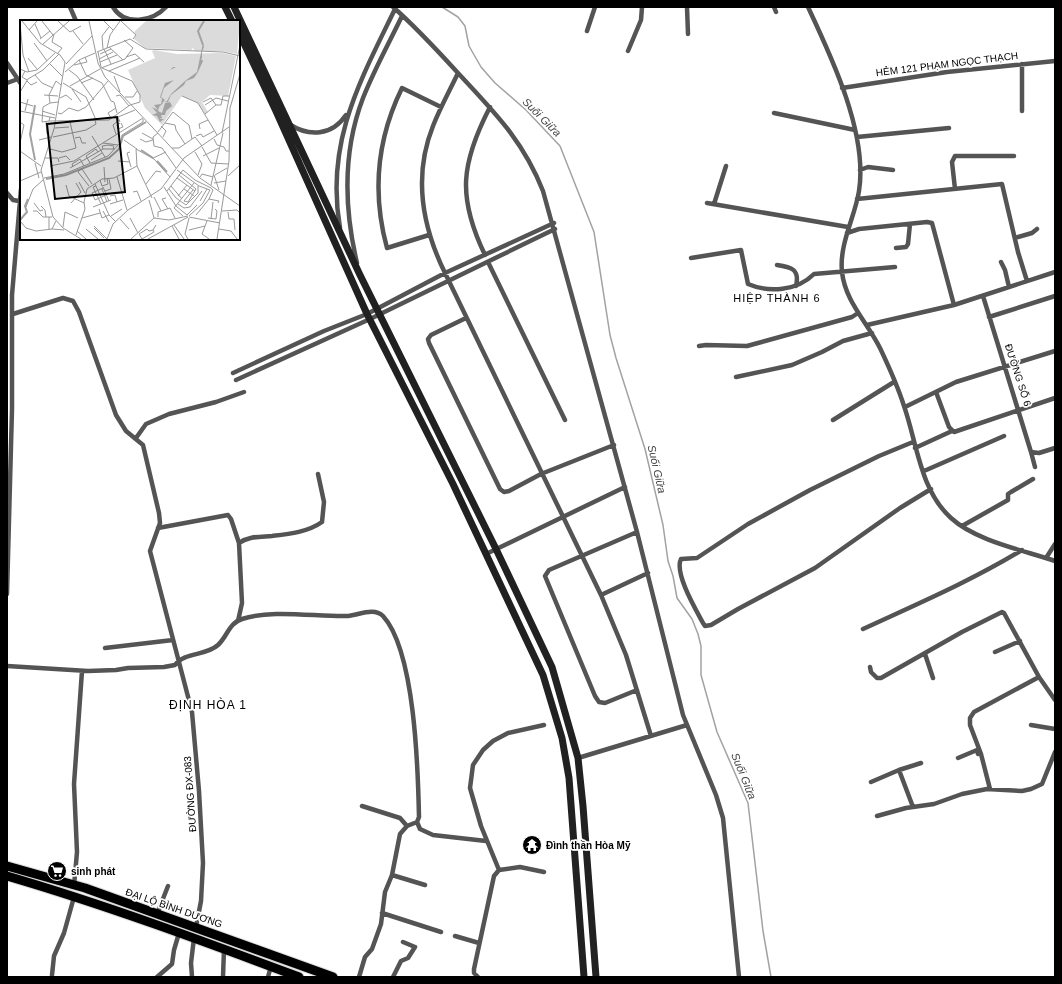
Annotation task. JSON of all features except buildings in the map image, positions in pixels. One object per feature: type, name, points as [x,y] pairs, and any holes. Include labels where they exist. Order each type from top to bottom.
[{"type":"highway","name":"ĐẠI LỘ BÌNH DƯƠNG","points":[[7,866],[74,886],[333,977]]},
{"type":"highway","points":[[7,876],[74,896],[300,977]]},
{"type":"street","points":[[70,7],[76,20]]},
{"type":"street","points":[[113,7],[121,15],[137,20],[154,16],[166,7]]},
{"type":"street","points":[[225,7],[232,20]]},
{"type":"street","points":[[234,7],[360,275],[496,549],[552,667],[578,758],[596,977]]},
{"type":"street","points":[[587,31],[595,7]]},
{"type":"street","points":[[628,51],[641,20],[642,7]]},
{"type":"street","points":[[687,7],[688,34]]},
{"type":"street","points":[[341,233],[337,195],[338,165],[342,136],[349,108],[394,8],[458,73],[511,131],[526,154],[543,191],[554,223],[614,445],[686,725],[716,795],[723,818],[739,977]]},
{"type":"street","points":[[810,8],[842,88],[857,137],[860,170],[857,199],[848,227],[842,260],[842,273],[847,293],[858,313],[872,333],[905,407],[913,442],[931,489],[938,502],[951,518],[962,526],[982,536],[1055,561]]},
{"type":"street","points":[[360,275],[351,237],[347,209],[346,180],[349,152],[354,124],[363,98],[402,16]]},
{"type":"street","points":[[240,35],[369,316],[486,554],[543,675],[562,738],[569,778],[584,977]]},
{"type":"street","name":"HẺM 121 PHẠM NGỌC THẠCH","points":[[842,88],[939,73],[1055,60]]},
{"type":"street","points":[[7,63],[20,82]]},
{"type":"street","points":[[1022,64],[1022,112]]},
{"type":"street","points":[[458,73],[429,135],[423,165],[422,196],[429,235],[466,318],[601,595],[626,655],[651,736]]},
{"type":"street","points":[[7,83],[18,79]]},
{"type":"street","points":[[429,235],[387,248],[379,207],[379,166],[386,126],[402,88],[441,107]]},
{"type":"street","points":[[484,255],[469,218],[465,183],[467,163],[472,144],[490,107]]},
{"type":"street","points":[[289,124],[307,132],[324,132],[340,122],[349,108]]},
{"type":"street","points":[[774,113],[855,130]]},
{"type":"street","points":[[857,137],[949,128]]},
{"type":"street","points":[[955,189],[952,162],[955,156],[1014,156]]},
{"type":"street","points":[[714,204],[726,166]]},
{"type":"street","points":[[860,170],[868,167],[893,170]]},
{"type":"street","points":[[857,199],[1002,184],[1014,238],[1027,281]]},
{"type":"street","points":[[7,193],[13,200],[19,201]]},
{"type":"street","points":[[7,594],[9,435],[13,314],[10,296],[20,195]]},
{"type":"street","points":[[707,202],[848,227]]},
{"type":"street","points":[[847,232],[859,229],[927,222],[932,223],[954,305]]},
{"type":"street","points":[[236,380],[369,316],[445,273],[554,223]]},
{"type":"street","points":[[896,248],[906,247],[908,244],[910,224]]},
{"type":"street","points":[[378,311],[449,281],[555,229]]},
{"type":"street","points":[[1014,238],[1032,233],[1037,229]]},
{"type":"street","points":[[691,258],[741,250],[749,284],[776,290],[796,286],[806,281],[814,274],[842,273],[895,267]]},
{"type":"street","points":[[488,262],[565,420]]},
{"type":"street","points":[[1001,262],[1005,270],[1009,287]]},
{"type":"street","points":[[777,265],[791,267],[794,270],[797,279],[796,286]]},
{"type":"street","points":[[867,325],[954,305],[965,300],[983,296],[1055,272]]},
{"type":"street","name":"ĐƯỜNG SỐ 6","points":[[983,296],[1036,467]]},
{"type":"street","points":[[989,317],[1055,296]]},
{"type":"street","name":"ĐƯỜNG ĐX-083","points":[[13,314],[63,298],[73,300],[79,312],[116,415],[126,431],[143,445],[160,513],[158,528],[150,551],[192,712],[200,790],[203,863],[201,902],[196,928]]},
{"type":"street","points":[[699,346],[747,346],[852,317],[858,313]]},
{"type":"street","points":[[233,373],[324,331],[369,316]]},
{"type":"street","points":[[466,318],[431,335],[428,339],[500,489],[504,492],[509,491],[542,474],[614,445]]},
{"type":"street","points":[[736,377],[792,365],[843,341],[872,333]]},
{"type":"street","points":[[905,407],[956,382],[1006,368],[1055,351]]},
{"type":"street","points":[[833,420],[894,382]]},
{"type":"street","points":[[136,438],[146,424],[169,414],[216,402],[244,392]]},
{"type":"street","points":[[936,392],[949,427],[952,431]]},
{"type":"street","points":[[915,448],[952,431],[961,430],[1055,398]]},
{"type":"street","points":[[924,471],[1004,436]]},
{"type":"street","points":[[913,442],[879,456],[810,490],[748,524],[697,558],[681,559],[680,568],[689,598],[703,623],[706,626],[711,625],[815,568],[900,508],[931,489]]},
{"type":"street","points":[[1031,452],[1039,453],[1055,448]]},
{"type":"street","points":[[239,543],[246,538],[272,536],[313,529],[322,522],[324,502],[318,474]]},
{"type":"street","points":[[962,526],[1008,500],[1008,494],[1033,479]]},
{"type":"street","points":[[486,554],[562,516],[625,487]]},
{"type":"street","points":[[158,528],[228,515],[231,519],[239,543],[242,604],[238,621]]},
{"type":"street","points":[[637,532],[583,557],[549,570],[545,576],[595,696],[599,702],[605,703],[637,690]]},
{"type":"street","points":[[1046,558],[1055,544]]},
{"type":"street","points":[[864,629],[941,594],[996,566],[1022,550]]},
{"type":"street","points":[[601,595],[648,573]]},
{"type":"street","points":[[7,666],[82,671],[164,667],[175,665],[179,660],[202,654],[218,645],[231,625],[242,619],[273,614],[349,616],[375,611],[382,615],[389,625],[403,659],[409,689],[418,769],[420,817],[417,822],[407,826],[400,834],[392,875],[385,892],[381,924],[372,948],[365,957],[359,977]]},
{"type":"street","points":[[870,667],[871,672],[877,678],[881,678],[1002,612],[1055,700]]},
{"type":"street","points":[[105,648],[174,640]]},
{"type":"street","points":[[995,652],[1020,641]]},
{"type":"street","points":[[925,654],[933,678]]},
{"type":"street","points":[[74,886],[77,852],[74,784],[82,671]]},
{"type":"street","points":[[988,789],[981,754],[970,725],[970,718],[974,712],[1040,677]]},
{"type":"street","points":[[499,870],[486,841],[470,788],[473,765],[483,750],[503,735],[544,725]]},
{"type":"street","points":[[578,758],[686,725]]},
{"type":"street","points":[[1031,725],[1055,729]]},
{"type":"street","points":[[958,758],[977,750],[988,789]]},
{"type":"street","points":[[877,816],[913,807],[934,804],[962,794],[988,789],[1022,791],[1031,789],[1042,784],[1055,752]]},
{"type":"street","points":[[871,782],[899,770],[921,763]]},
{"type":"street","points":[[899,770],[913,807]]},
{"type":"street","points":[[362,806],[400,818],[407,826]]},
{"type":"street","points":[[417,822],[420,830],[433,836],[486,841]]},
{"type":"street","points":[[478,977],[474,973],[474,969],[490,888],[494,876],[499,870],[520,867],[544,872]]},
{"type":"street","points":[[392,875],[425,885]]},
{"type":"street","points":[[156,914],[168,886]]},
{"type":"street","points":[[52,975],[54,956],[64,933],[74,896]]},
{"type":"street","points":[[382,913],[441,932]]},
{"type":"street","points":[[157,977],[172,964],[179,933]]},
{"type":"street","points":[[455,936],[479,943]]},
{"type":"street","points":[[192,977],[191,963],[194,938]]},
{"type":"street","points":[[393,977],[401,961],[408,958],[415,947],[404,942]]},
{"type":"street","points":[[223,977],[224,949]]},
{"type":"street","points":[[268,977],[271,966]]},
{"type":"waterway","name":"Suối Giữa","points":[[442,7],[458,17],[465,26],[469,46],[481,67],[495,83],[526,110],[560,146],[594,232],[610,335],[645,449],[663,525],[668,561],[673,576],[677,598],[692,619],[698,634],[701,646],[701,675],[717,732],[748,803],[763,931],[771,977]]},
{"type":"place","name":"Đình thần Hòa Mỹ","points":[[532,845]]},
{"type":"place","name":"sinh phát","points":[[57,871]]},
{"type":"district","name":"HIỆP THÀNH 6","points":[[777,298]]},
{"type":"district","name":"ĐỊNH HÒA 1","points":[[208,705]]}]
